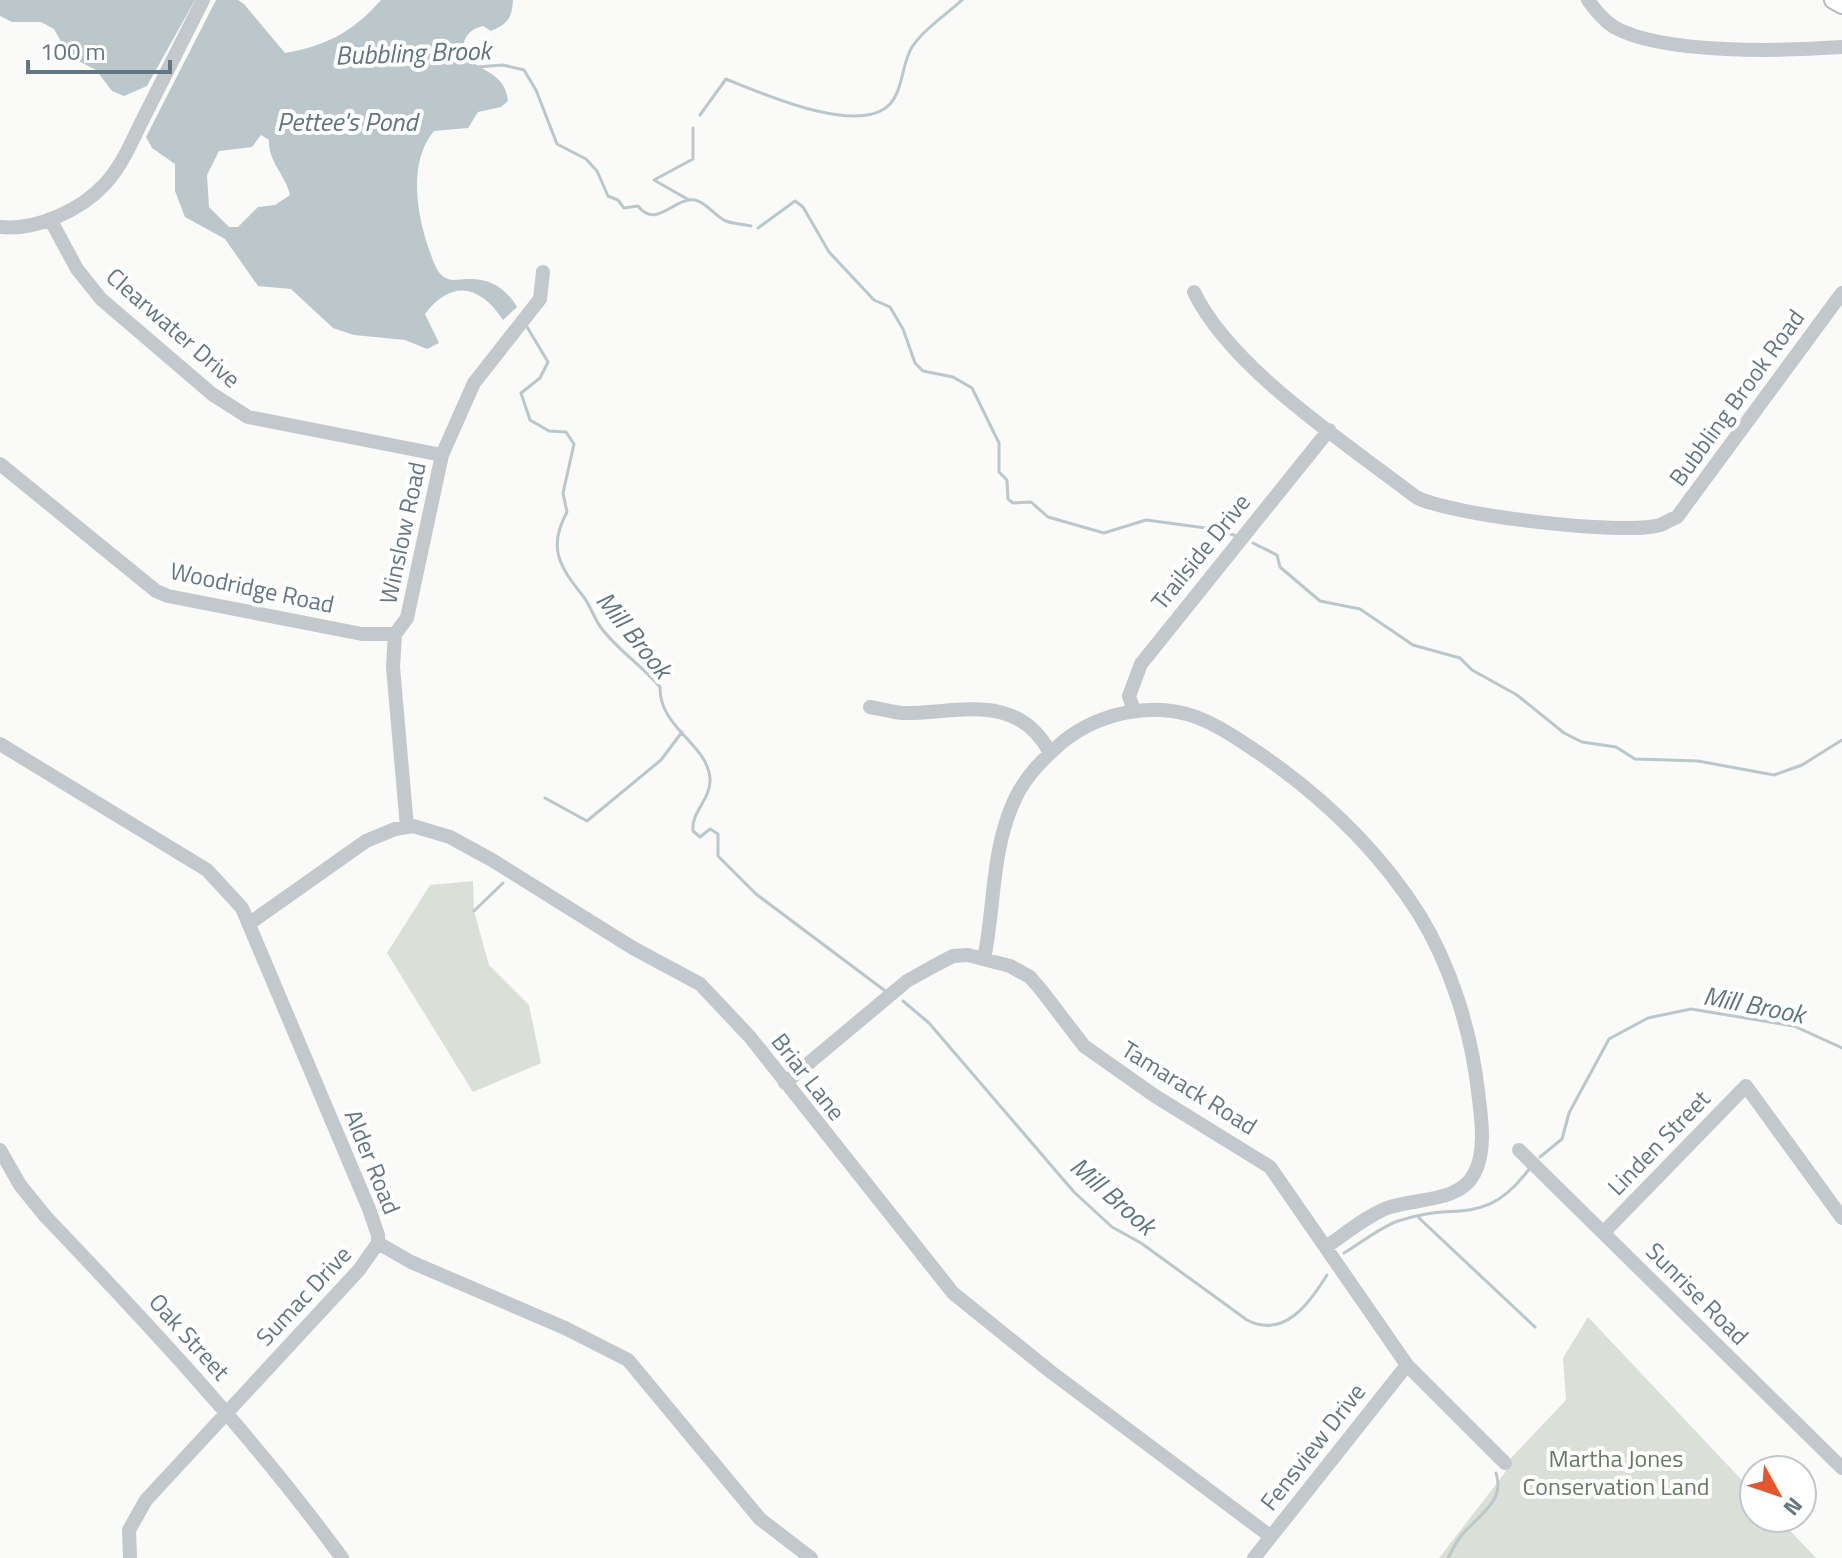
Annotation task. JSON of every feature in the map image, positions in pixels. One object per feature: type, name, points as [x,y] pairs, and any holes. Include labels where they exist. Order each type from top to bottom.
[{"type":"main road","points":[[1833,0],[1842,5]]},
{"type":"street","points":[[0,227],[22,226],[50,219],[90,197],[113,174],[203,0]]},
{"type":"street","points":[[1588,0],[1598,14],[1616,28],[1674,43],[1747,49],[1842,47]]},
{"type":"street","name":"Clearwater Drive","points":[[50,219],[77,269],[101,299],[212,394],[248,417],[442,455]]},
{"type":"street","name":"Winslow Road","points":[[407,827],[393,667],[395,634],[407,618],[442,455],[474,383],[540,299],[543,272]]},
{"type":"street","name":"Bubbling Brook Road","points":[[1194,292],[1208,322],[1237,353],[1329,430],[1430,505],[1537,521],[1619,527],[1658,526],[1677,517],[1842,293]]},
{"type":"street","name":"Trailside Drive","points":[[1134,711],[1129,696],[1141,664],[1329,430]]},
{"type":"street","name":"Woodridge Road","points":[[0,464],[122,567],[168,596],[362,634],[395,634]]},
{"type":"street","points":[[870,707],[901,713],[969,706],[1017,718],[1041,736],[1050,753]]},
{"type":"street","points":[[984,959],[990,926],[992,882],[1004,829],[1027,777],[1050,753],[1085,726],[1134,711],[1158,710],[1195,716],[1221,729],[1305,784],[1350,825],[1397,881],[1433,940],[1454,990],[1476,1069],[1481,1112],[1481,1141],[1474,1174],[1452,1192],[1388,1208],[1326,1247]]},
{"type":"street","name":"Alder Road","points":[[0,744],[207,870],[232,896],[250,923],[369,1209],[378,1243],[411,1262],[565,1328],[628,1360],[760,1519],[811,1558]]},
{"type":"street","points":[[250,923],[366,841],[407,827]]},
{"type":"street","name":"Briar Lane","points":[[407,827],[450,837],[578,911],[633,948],[700,984],[727,1010],[953,1293],[1051,1372],[1270,1536]]},
{"type":"street","name":"Tamarack Road","points":[[785,1083],[907,981],[953,956],[984,959],[1010,966],[1030,977],[1084,1046],[1155,1096],[1270,1167],[1407,1365],[1505,1463]]},
{"type":"street","name":"Linden Street","points":[[1604,1232],[1746,1086],[1842,1218]]},
{"type":"street","name":"Oak Street","points":[[0,1150],[20,1185],[46,1217],[229,1413],[285,1480],[342,1558]]},
{"type":"street","name":"Sunrise Road","points":[[1519,1150],[1842,1468]]},
{"type":"street","name":"Sumac Drive","points":[[130,1558],[129,1530],[135,1516],[359,1270],[378,1243]]},
{"type":"street","name":"Fensview Drive","points":[[1254,1558],[1407,1365]]},
{"type":"green space","points":[[473,881],[474,911],[489,965],[529,1005],[541,1063],[473,1092],[387,953],[430,885]]},
{"type":"green space","name":"Martha Jones Conservation Land","points":[[1588,1317],[1738,1476],[1738,1534],[1793,1534],[1816,1558],[1439,1558],[1504,1474],[1512,1457],[1566,1400],[1563,1358]]},
{"type":"water","points":[[0,0],[195,0],[147,86],[124,96],[112,91],[96,70],[69,56],[54,29],[41,22],[12,22],[0,16]]},
{"type":"water","name":"Pettee's Pond","points":[[216,0],[238,0],[244,4],[285,53],[338,36],[360,21],[381,0],[513,0],[512,11],[505,23],[491,31],[483,26],[470,32],[462,52],[502,83],[508,101],[501,107],[478,112],[468,128],[434,131],[420,159],[417,191],[426,240],[439,272],[450,280],[489,282],[502,289],[517,307],[503,320],[476,294],[456,291],[445,295],[425,314],[439,343],[427,349],[405,340],[354,335],[333,328],[291,289],[258,286],[225,239],[185,217],[175,191],[175,164],[152,148],[146,137]],"holes":[[[261,135],[269,140],[271,155],[290,195],[275,205],[258,207],[238,227],[229,227],[209,207],[207,175],[219,151],[252,147]]]},
{"type":"waterway","points":[[700,115],[726,79],[810,109],[856,116],[875,113],[894,98],[909,53],[917,40],[962,0]]},
{"type":"waterway","name":"Bubbling Brook","points":[[477,67],[503,65],[524,70],[536,90],[557,144],[586,159],[597,171],[608,196],[618,200],[624,208],[638,206],[652,215],[687,200],[695,200],[726,221],[751,226]]},
{"type":"waterway","points":[[689,200],[654,180],[693,159],[693,128]]},
{"type":"waterway","name":"Bubbling Brook","points":[[758,228],[795,201],[803,207],[829,252],[874,300],[890,307],[903,329],[915,363],[923,371],[953,377],[972,388],[999,443],[999,472],[1007,480],[1008,499],[1013,503],[1031,502],[1048,517],[1104,533],[1146,520],[1221,530],[1236,536]]},
{"type":"waterway","name":"Mill Brook","points":[[527,327],[548,362],[540,378],[521,393],[530,420],[549,431],[566,432],[574,444],[563,493],[567,512],[558,536],[559,557],[602,629],[660,687],[667,714],[707,767],[709,786],[695,817],[693,831],[700,837],[710,829],[718,834],[718,856],[756,894],[884,990]]},
{"type":"waterway","name":"Bubbling Brook","points":[[1253,543],[1277,555],[1280,567],[1320,601],[1360,609],[1413,645],[1460,658],[1472,670],[1517,695],[1564,733],[1582,742],[1616,747],[1635,759],[1698,761],[1774,775],[1802,765],[1842,740]]},
{"type":"waterway","points":[[545,798],[587,821],[661,760],[682,732]]},
{"type":"waterway","points":[[474,911],[503,883]]},
{"type":"waterway","name":"Mill Brook","points":[[903,1001],[929,1023],[1074,1192],[1112,1227],[1141,1243],[1247,1320],[1260,1325],[1284,1322],[1304,1307],[1327,1275]]},
{"type":"waterway","name":"Mill Brook","points":[[1540,1157],[1562,1139],[1569,1113],[1609,1039],[1648,1018],[1691,1009],[1794,1026],[1842,1048]]},
{"type":"waterway","name":"Mill Brook","points":[[1344,1253],[1398,1221],[1484,1206],[1514,1187],[1530,1168]]},
{"type":"waterway","points":[[1419,1218],[1535,1327]]},
{"type":"waterway","points":[[1448,1558],[1461,1536],[1493,1501],[1498,1483],[1496,1473]]}]
